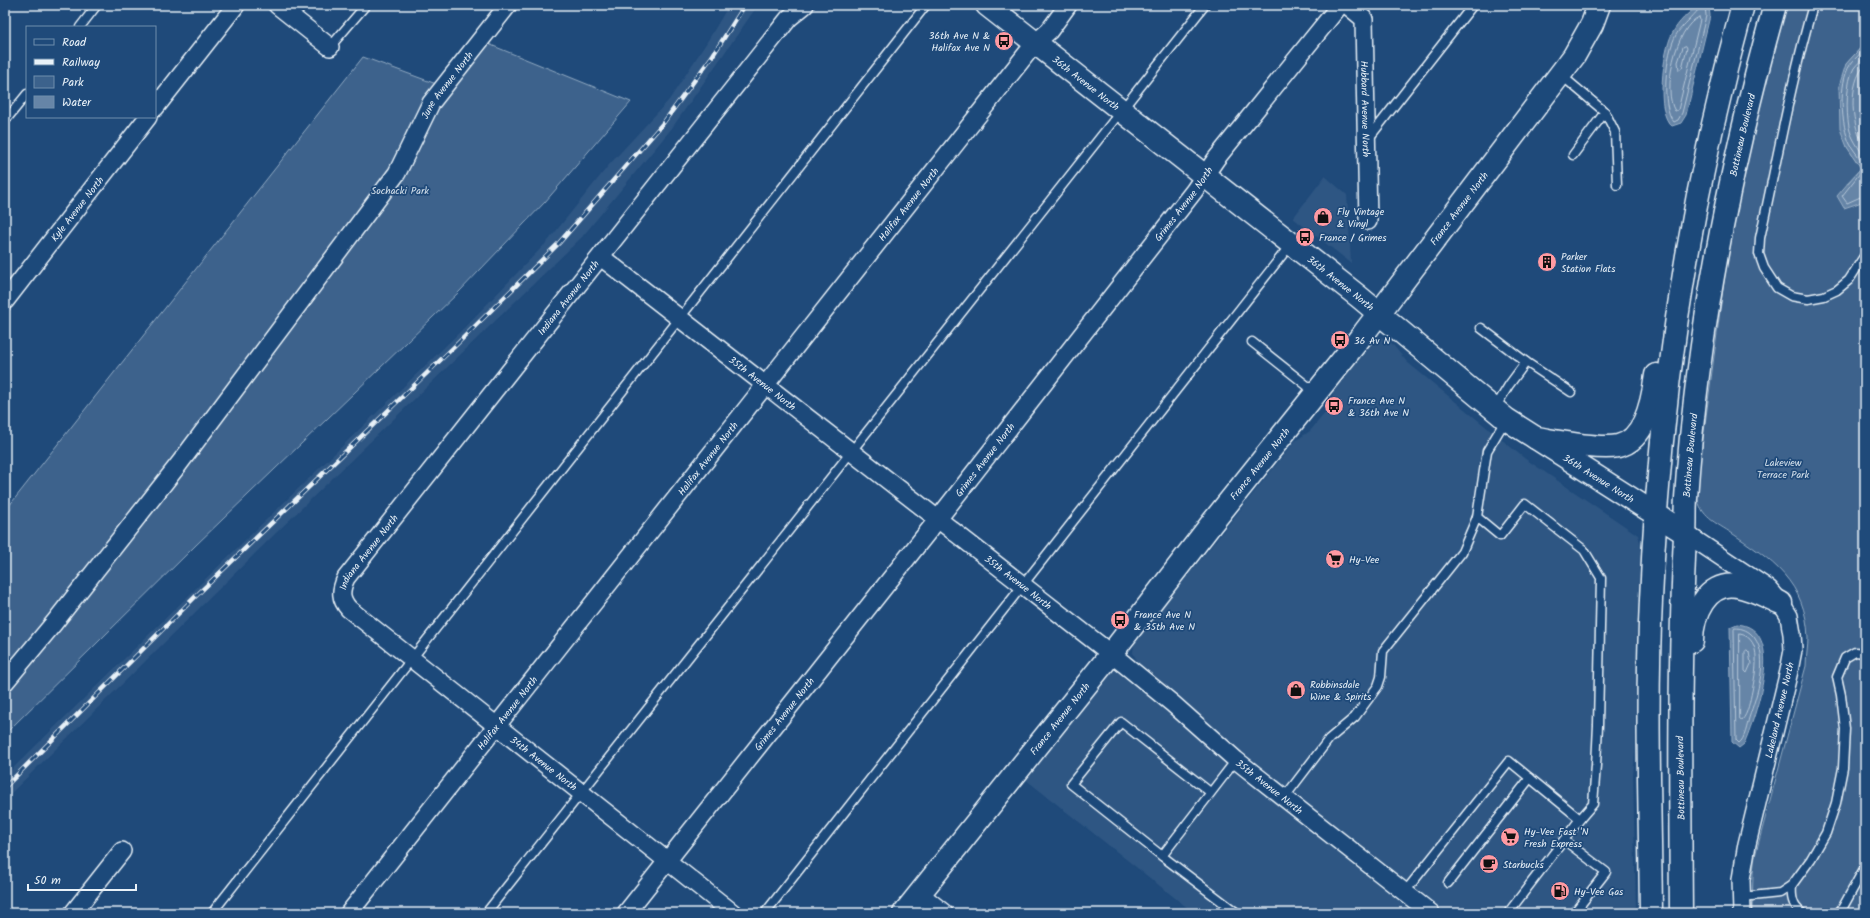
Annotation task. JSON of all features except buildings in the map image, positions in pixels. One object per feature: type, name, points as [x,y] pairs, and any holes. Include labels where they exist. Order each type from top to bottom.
[{"type":"main road","name":"36th Avenue North","points":[[987,5],[1292,244],[1500,414],[1685,533]]},
{"type":"main road","name":"France Avenue North","points":[[904,913],[1111,654],[1378,313],[1574,56],[1592,24],[1599,5]]},
{"type":"main road","points":[[1536,438],[1604,447],[1618,446],[1630,441],[1639,431],[1654,390],[1670,271],[1706,152],[1743,5]]},
{"type":"main road","name":"Bottineau Boulevard","points":[[1681,912],[1681,606],[1686,500],[1691,436],[1699,366],[1710,300],[1743,130],[1775,5]]},
{"type":"main road","points":[[1651,913],[1649,667],[1652,563],[1658,470],[1670,360],[1706,152]]},
{"type":"main road","points":[[1681,912],[1694,817],[1692,631],[1694,617],[1699,606],[1708,595],[1721,588],[1735,586],[1750,590],[1781,603]]},
{"type":"street","points":[[156,107],[236,5]]},
{"type":"street","points":[[277,5],[330,47]]},
{"type":"street","name":"June Avenue North","points":[[5,682],[54,624],[179,464],[398,174],[431,103],[508,5]]},
{"type":"street","name":"Indiana Avenue North","points":[[341,595],[342,586],[346,578],[789,18],[805,5]]},
{"type":"street","name":"Halifax Avenue North","points":[[349,913],[765,385],[1036,43],[1049,31],[1068,5]]},
{"type":"street","name":"Grimes Avenue North","points":[[626,913],[938,519],[1216,159],[1340,5]]},
{"type":"street","name":"Hubbard Avenue North","points":[[1347,5],[1364,19],[1368,221]]},
{"type":"street","name":"Kyle Avenue North","points":[[5,301],[147,118]]},
{"type":"street","name":"35th Avenue North","points":[[601,257],[1111,654],[1174,704],[1236,760],[1431,913]]},
{"type":"street","name":"Lakeland Avenue North","points":[[1685,533],[1769,589],[1781,603],[1789,616],[1792,634],[1793,650],[1789,671],[1747,844],[1742,879],[1742,905]]},
{"type":"street","name":"34th Avenue North","points":[[341,595],[343,602],[349,609],[733,913]]},
{"type":"street","points":[[73,913],[122,851]]},
{"type":"street","points":[[920,894],[944,913]]},
{"type":"lane","points":[[81,26],[97,5]]},
{"type":"lane","points":[[330,47],[366,5]]},
{"type":"lane","points":[[212,913],[410,658],[926,5]]},
{"type":"lane","points":[[486,913],[580,792],[1204,5]]},
{"type":"lane","points":[[1366,142],[1473,5]]},
{"type":"lane","points":[[1812,5],[1802,43],[1760,238],[1759,254],[1764,268],[1777,288],[1791,296],[1808,299],[1824,296],[1837,290],[1849,280],[1865,255]]},
{"type":"lane","points":[[1560,74],[1605,112],[1615,132],[1617,185]]},
{"type":"lane","points":[[5,121],[26,95]]},
{"type":"lane","points":[[1573,155],[1605,112]]},
{"type":"lane","points":[[765,913],[1292,244]]},
{"type":"lane","points":[[1481,328],[1526,362],[1571,392]]},
{"type":"lane","points":[[1252,342],[1316,392]]},
{"type":"lane","points":[[1284,798],[1329,739],[1355,717],[1378,686],[1381,676],[1383,651],[1462,552],[1477,517],[1487,451],[1509,385],[1526,362]]},
{"type":"lane","points":[[1477,517],[1500,536],[1526,504],[1584,550],[1601,578],[1598,726],[1592,804],[1508,913]]},
{"type":"lane","points":[[1742,905],[1780,893],[1792,885],[1811,859],[1826,834],[1836,803],[1843,768],[1845,729],[1841,694],[1837,677],[1845,658],[1855,652],[1865,653]]},
{"type":"lane","points":[[1210,792],[1121,722],[1071,784],[1237,913]]},
{"type":"lane","points":[[1162,856],[1236,760]]},
{"type":"lane","points":[[1404,893],[1509,761],[1580,819]]},
{"type":"lane","points":[[1448,883],[1530,778]]},
{"type":"lane","points":[[1564,840],[1606,872],[1574,913]]},
{"type":"lane","points":[[1838,913],[1843,907],[1865,867]]},
{"type":"lane","points":[[1792,885],[1791,897],[1798,911],[1802,913]]},
{"type":"shaded area","points":[[729,5],[758,5],[672,128],[582,237],[276,533],[5,799],[5,776],[462,330],[548,241],[609,165],[669,100]]},
{"type":"shaded area","points":[[1325,176],[1347,195],[1351,263],[1293,218]]},
{"type":"shaded area","points":[[1380,337],[1388,339],[1407,362],[1524,458],[1638,535],[1643,553],[1633,775],[1636,913],[1447,913],[1224,738],[1177,694],[1138,663],[1133,653],[1134,645],[1142,633],[1295,441],[1310,431],[1331,406],[1334,388],[1375,338]]},
{"type":"shaded area","points":[[1115,670],[1182,723],[1211,751],[1414,913],[1194,913],[1025,779],[1112,671]]},
{"type":"green space","name":"Lakeview Terrace Park","points":[[1786,5],[1865,5],[1865,43],[1846,64],[1847,147],[1861,168],[1847,183],[1859,203],[1865,197],[1865,913],[1752,913],[1755,856],[1806,666],[1808,638],[1806,619],[1801,602],[1794,587],[1784,574],[1760,552],[1707,516],[1700,507],[1696,492],[1728,251],[1761,94]]},
{"type":"green space","name":"Sochacki Park","points":[[486,43],[631,102],[545,202],[459,292],[196,545],[5,734],[5,511],[363,57],[439,85]]},
{"type":"water","points":[[1699,5],[1707,5],[1709,7],[1710,16],[1686,115],[1681,123],[1672,126],[1667,119],[1662,96],[1662,82],[1666,54],[1672,34],[1677,26]]},
{"type":"water","points":[[1865,43],[1865,197],[1859,203],[1844,208],[1837,196],[1861,168],[1847,147],[1840,129],[1839,86],[1846,64]]},
{"type":"water","points":[[1737,624],[1752,629],[1761,641],[1765,657],[1764,675],[1755,714],[1744,744],[1739,748],[1732,742],[1730,627]]},
{"type":"railway","points":[[5,787],[201,591],[455,346],[559,243],[664,122],[713,55],[745,5]]},
{"type":"place","name":"36th Ave N & Halifax Ave N","points":[[1004,41]]},
{"type":"place","name":"Fly Vintage & Vinyl","points":[[1323,217]]},
{"type":"place","name":"France / Grimes","points":[[1305,237]]},
{"type":"place","name":"Parker Station Flats","points":[[1547,262]]},
{"type":"place","name":"36 Av N","points":[[1340,340]]},
{"type":"place","name":"France Ave N & 36th Ave N","points":[[1334,406]]},
{"type":"place","name":"Hy-Vee","points":[[1335,559]]},
{"type":"place","name":"France Ave N & 35th Ave N","points":[[1120,620]]},
{"type":"place","name":"Robbinsdale Wine & Spirits","points":[[1296,690]]},
{"type":"place","name":"Hy-Vee Fast 'N Fresh Express","points":[[1510,837]]},
{"type":"place","name":"Starbucks","points":[[1489,864]]},
{"type":"place","name":"Hy-Vee Gas","points":[[1560,891]]}]
